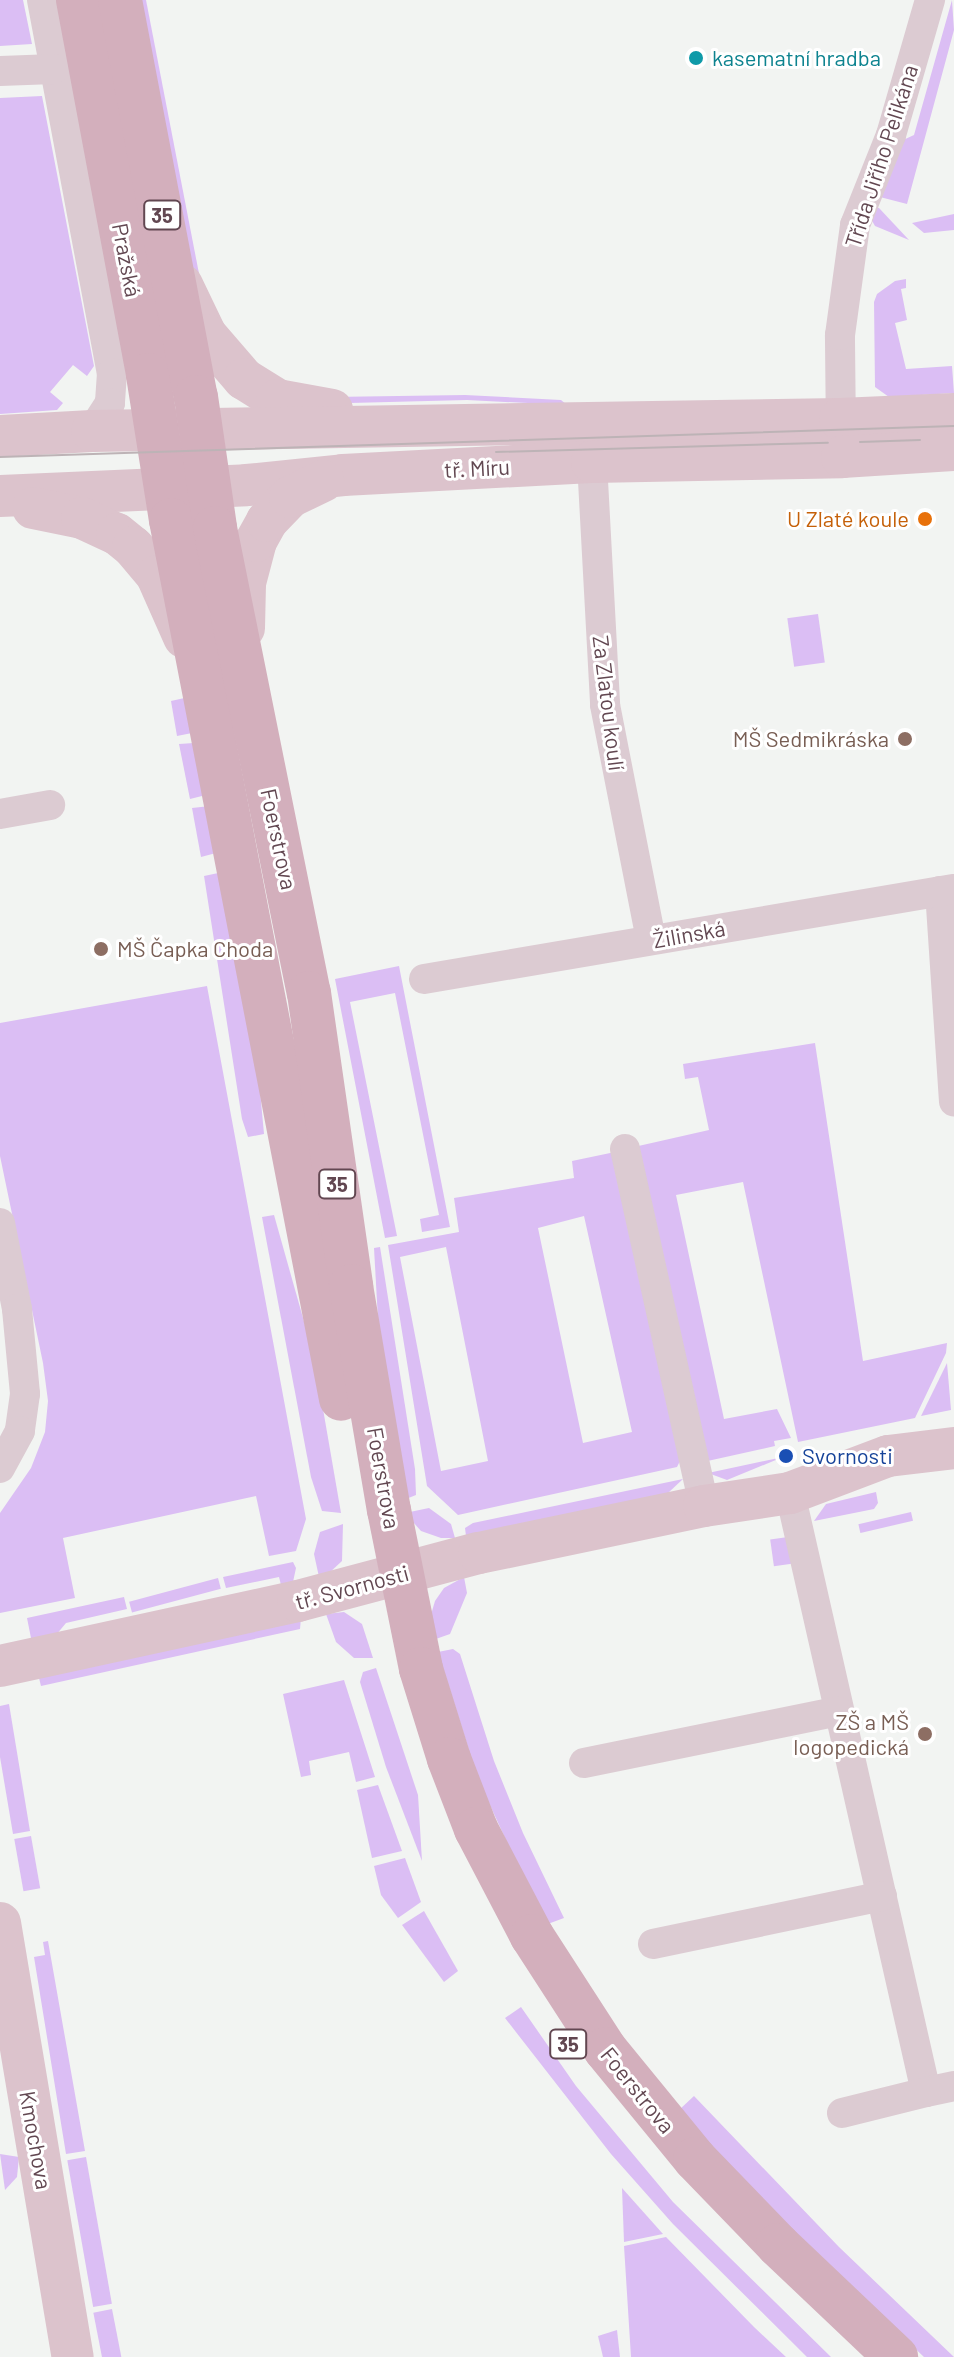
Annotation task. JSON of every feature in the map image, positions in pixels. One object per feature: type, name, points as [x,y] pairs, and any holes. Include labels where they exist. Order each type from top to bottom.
[{"type":"main road","name":"Pražská","points":[[78,0],[168,504]]},
{"type":"main road","name":"Pražská","points":[[120,0],[205,456]]},
{"type":"main road","points":[[167,242],[206,335],[244,379],[277,400],[322,409],[484,408],[572,421]]},
{"type":"main road","name":"tř. Míru","points":[[0,436],[157,431],[205,456],[343,475],[592,462],[841,438],[954,414]]},
{"type":"main road","name":"tř. Míru","points":[[0,496],[168,504],[205,456],[572,421],[841,438],[954,450]]},
{"type":"main road","name":"Foerstrova","points":[[205,456],[246,693],[284,859],[309,993],[355,1308],[388,1578],[394,1682],[429,1788],[466,1873],[525,1979],[574,2051],[651,2149],[766,2270],[857,2357]]},
{"type":"main road","points":[[246,693],[244,594],[256,541],[267,521],[290,497],[343,475]]},
{"type":"main road","points":[[0,502],[82,518],[117,534],[133,547],[166,592],[201,679]]},
{"type":"main road","name":"Foerstrova","points":[[168,504],[201,679],[388,1578],[476,1829],[556,1978],[605,2049],[695,2159],[778,2245],[896,2357]]},
{"type":"main road","name":"tř. Svornosti","points":[[0,1666],[298,1601],[479,1553],[704,1506],[790,1493],[888,1456],[954,1448]]},
{"type":"main road","points":[[790,1493],[827,1493],[880,1484],[954,1458]]},
{"type":"main road","name":"Kmochova","points":[[0,1923],[73,2357]]},
{"type":"street","name":"Pražská","points":[[42,0],[113,383],[110,403],[92,431]]},
{"type":"street","name":"Třída Jiřího Pelikána","points":[[841,438],[840,335],[855,225],[891,135],[930,0]]},
{"type":"street","points":[[0,71],[54,69]]},
{"type":"street","name":"Za Zlatou koulí","points":[[592,462],[605,705],[648,927]]},
{"type":"street","points":[[0,814],[50,805]]},
{"type":"street","points":[[947,890],[954,1102]]},
{"type":"street","name":"Žilinská","points":[[424,979],[648,927],[947,890]]},
{"type":"street","points":[[625,1149],[704,1506]]},
{"type":"street","points":[[0,1223],[17,1309],[25,1394],[20,1431],[0,1468]]},
{"type":"street","points":[[790,1493],[882,1896],[940,2089],[842,2113]]},
{"type":"street","points":[[584,1763],[839,1711]]},
{"type":"street","points":[[653,1944],[882,1896]]},
{"type":"shaded area","points":[[0,0],[23,0],[32,44],[0,46]]},
{"type":"shaded area","points":[[136,0],[146,0],[201,284],[198,301]]},
{"type":"shaded area","points":[[952,0],[954,30],[907,204],[876,196],[901,141],[914,135]]},
{"type":"shaded area","points":[[42,96],[94,366],[87,376],[73,365],[50,392],[63,403],[57,410],[0,414],[0,98]]},
{"type":"shaded area","points":[[872,206],[879,208],[909,240],[875,226],[871,219]]},
{"type":"shaded area","points":[[954,214],[954,230],[924,233],[912,223]]},
{"type":"shaded area","points":[[906,279],[906,288],[901,289],[907,320],[895,323],[906,369],[952,366],[954,393],[889,397],[875,387],[874,302],[877,294],[895,281]]},
{"type":"shaded area","points":[[465,395],[561,400],[567,405],[467,400],[350,403],[331,397]]},
{"type":"shaded area","points":[[818,614],[825,663],[794,667],[787,618]]},
{"type":"shaded area","points":[[189,697],[192,733],[177,736],[171,701]]},
{"type":"shaded area","points":[[194,743],[206,795],[190,799],[179,744]]},
{"type":"shaded area","points":[[210,806],[216,853],[201,857],[192,808]]},
{"type":"shaded area","points":[[223,872],[259,1080],[264,1134],[248,1137],[242,1119],[204,876]]},
{"type":"shaded area","points":[[399,966],[450,1227],[422,1232],[420,1219],[439,1215],[395,993],[350,1002],[397,1236],[385,1238],[335,979]]},
{"type":"shaded area","points":[[207,986],[306,1519],[296,1551],[269,1556],[256,1496],[63,1538],[75,1598],[0,1613],[0,1513],[31,1468],[45,1432],[48,1401],[0,1156],[0,1023]]},
{"type":"shaded area","points":[[815,1043],[863,1361],[947,1343],[946,1353],[915,1418],[798,1442],[743,1182],[676,1195],[724,1419],[777,1409],[791,1438],[774,1441],[775,1446],[703,1462],[634,1147],[709,1130],[698,1077],[685,1079],[683,1064]]},
{"type":"shaded area","points":[[615,1152],[681,1459],[677,1467],[458,1515],[427,1486],[388,1245],[459,1232],[454,1198],[574,1178],[572,1161]],"holes":[[[584,1216],[632,1432],[583,1443],[538,1228]],[[446,1247],[488,1461],[441,1471],[400,1257]]]},
{"type":"shaded area","points":[[274,1215],[314,1357],[341,1513],[322,1511],[311,1477],[262,1217]]},
{"type":"shaded area","points":[[380,1247],[415,1469],[416,1495],[401,1501],[378,1319],[374,1248]]},
{"type":"shaded area","points":[[947,1363],[951,1410],[921,1416]]},
{"type":"shaded area","points":[[783,1457],[727,1480],[708,1473]]},
{"type":"shaded area","points":[[683,1479],[668,1493],[466,1536],[465,1528],[473,1523]]},
{"type":"shaded area","points":[[876,1492],[878,1503],[874,1509],[814,1521],[826,1504]]},
{"type":"shaded area","points":[[429,1508],[451,1524],[455,1538],[441,1538],[421,1531],[405,1513]]},
{"type":"shaded area","points":[[911,1512],[913,1521],[860,1533],[858,1524]]},
{"type":"shaded area","points":[[343,1524],[342,1561],[328,1574],[319,1577],[314,1554],[320,1532]]},
{"type":"shaded area","points":[[788,1537],[792,1564],[774,1566],[770,1540]]},
{"type":"shaded area","points":[[293,1562],[296,1568],[293,1582],[281,1585],[279,1577],[226,1588],[223,1577]]},
{"type":"shaded area","points":[[464,1577],[467,1593],[450,1634],[433,1640],[430,1618],[435,1601],[444,1588]]},
{"type":"shaded area","points":[[218,1578],[221,1589],[132,1612],[129,1602]]},
{"type":"shaded area","points":[[124,1597],[127,1609],[66,1623],[56,1635],[32,1643],[27,1618]]},
{"type":"shaded area","points":[[344,1612],[362,1624],[373,1658],[354,1658],[336,1642],[326,1614]]},
{"type":"shaded area","points":[[301,1618],[300,1629],[41,1686],[37,1670]]},
{"type":"shaded area","points":[[453,1649],[460,1654],[494,1761],[523,1833],[564,1918],[545,1925],[478,1779],[438,1652]]},
{"type":"shaded area","points":[[376,1668],[418,1795],[422,1861],[386,1767],[360,1682],[363,1672]]},
{"type":"shaded area","points":[[344,1680],[375,1777],[356,1782],[349,1752],[309,1761],[311,1775],[301,1777],[283,1694]]},
{"type":"shaded area","points":[[9,1704],[30,1831],[13,1834],[0,1757],[0,1706]]},
{"type":"shaded area","points":[[378,1785],[402,1851],[372,1858],[357,1790]]},
{"type":"shaded area","points":[[31,1836],[40,1888],[23,1891],[14,1839]]},
{"type":"shaded area","points":[[405,1858],[421,1902],[398,1918],[381,1895],[374,1866]]},
{"type":"shaded area","points":[[424,1911],[458,1971],[444,1982],[402,1925]]},
{"type":"shaded area","points":[[48,1941],[85,2151],[66,2154],[34,1957],[45,1955],[43,1942]]},
{"type":"shaded area","points":[[521,2007],[576,2086],[673,2202],[831,2357],[807,2357],[673,2224],[611,2154],[505,2018]]},
{"type":"shaded area","points":[[694,2096],[839,2247],[954,2357],[924,2357],[782,2222],[679,2110]]},
{"type":"shaded area","points":[[0,2154],[19,2157],[17,2177],[5,2190]]},
{"type":"shaded area","points":[[86,2157],[112,2304],[93,2307],[67,2160]]},
{"type":"shaded area","points":[[622,2188],[663,2234],[624,2242]]},
{"type":"shaded area","points":[[666,2237],[786,2357],[631,2357],[624,2246]]},
{"type":"shaded area","points":[[112,2309],[121,2357],[102,2357],[93,2313]]},
{"type":"shaded area","points":[[617,2330],[620,2357],[603,2357],[598,2336]]},
{"type":"tram line","points":[[0,457],[954,426]]},
{"type":"tram line","points":[[860,442],[920,440]]},
{"type":"tram line","points":[[496,452],[828,443]]},
{"type":"place","name":"kasematní hradba","points":[[696,58]]},
{"type":"place","name":"U Zlaté koule","points":[[925,519]]},
{"type":"place","name":"MŠ Sedmikráska","points":[[905,739]]},
{"type":"place","name":"MŠ Čapka Choda","points":[[101,949]]},
{"type":"place","name":"Svornosti","points":[[786,1456]]},
{"type":"place","name":"ZŠ a MŠ logopedická","points":[[925,1734]]}]
